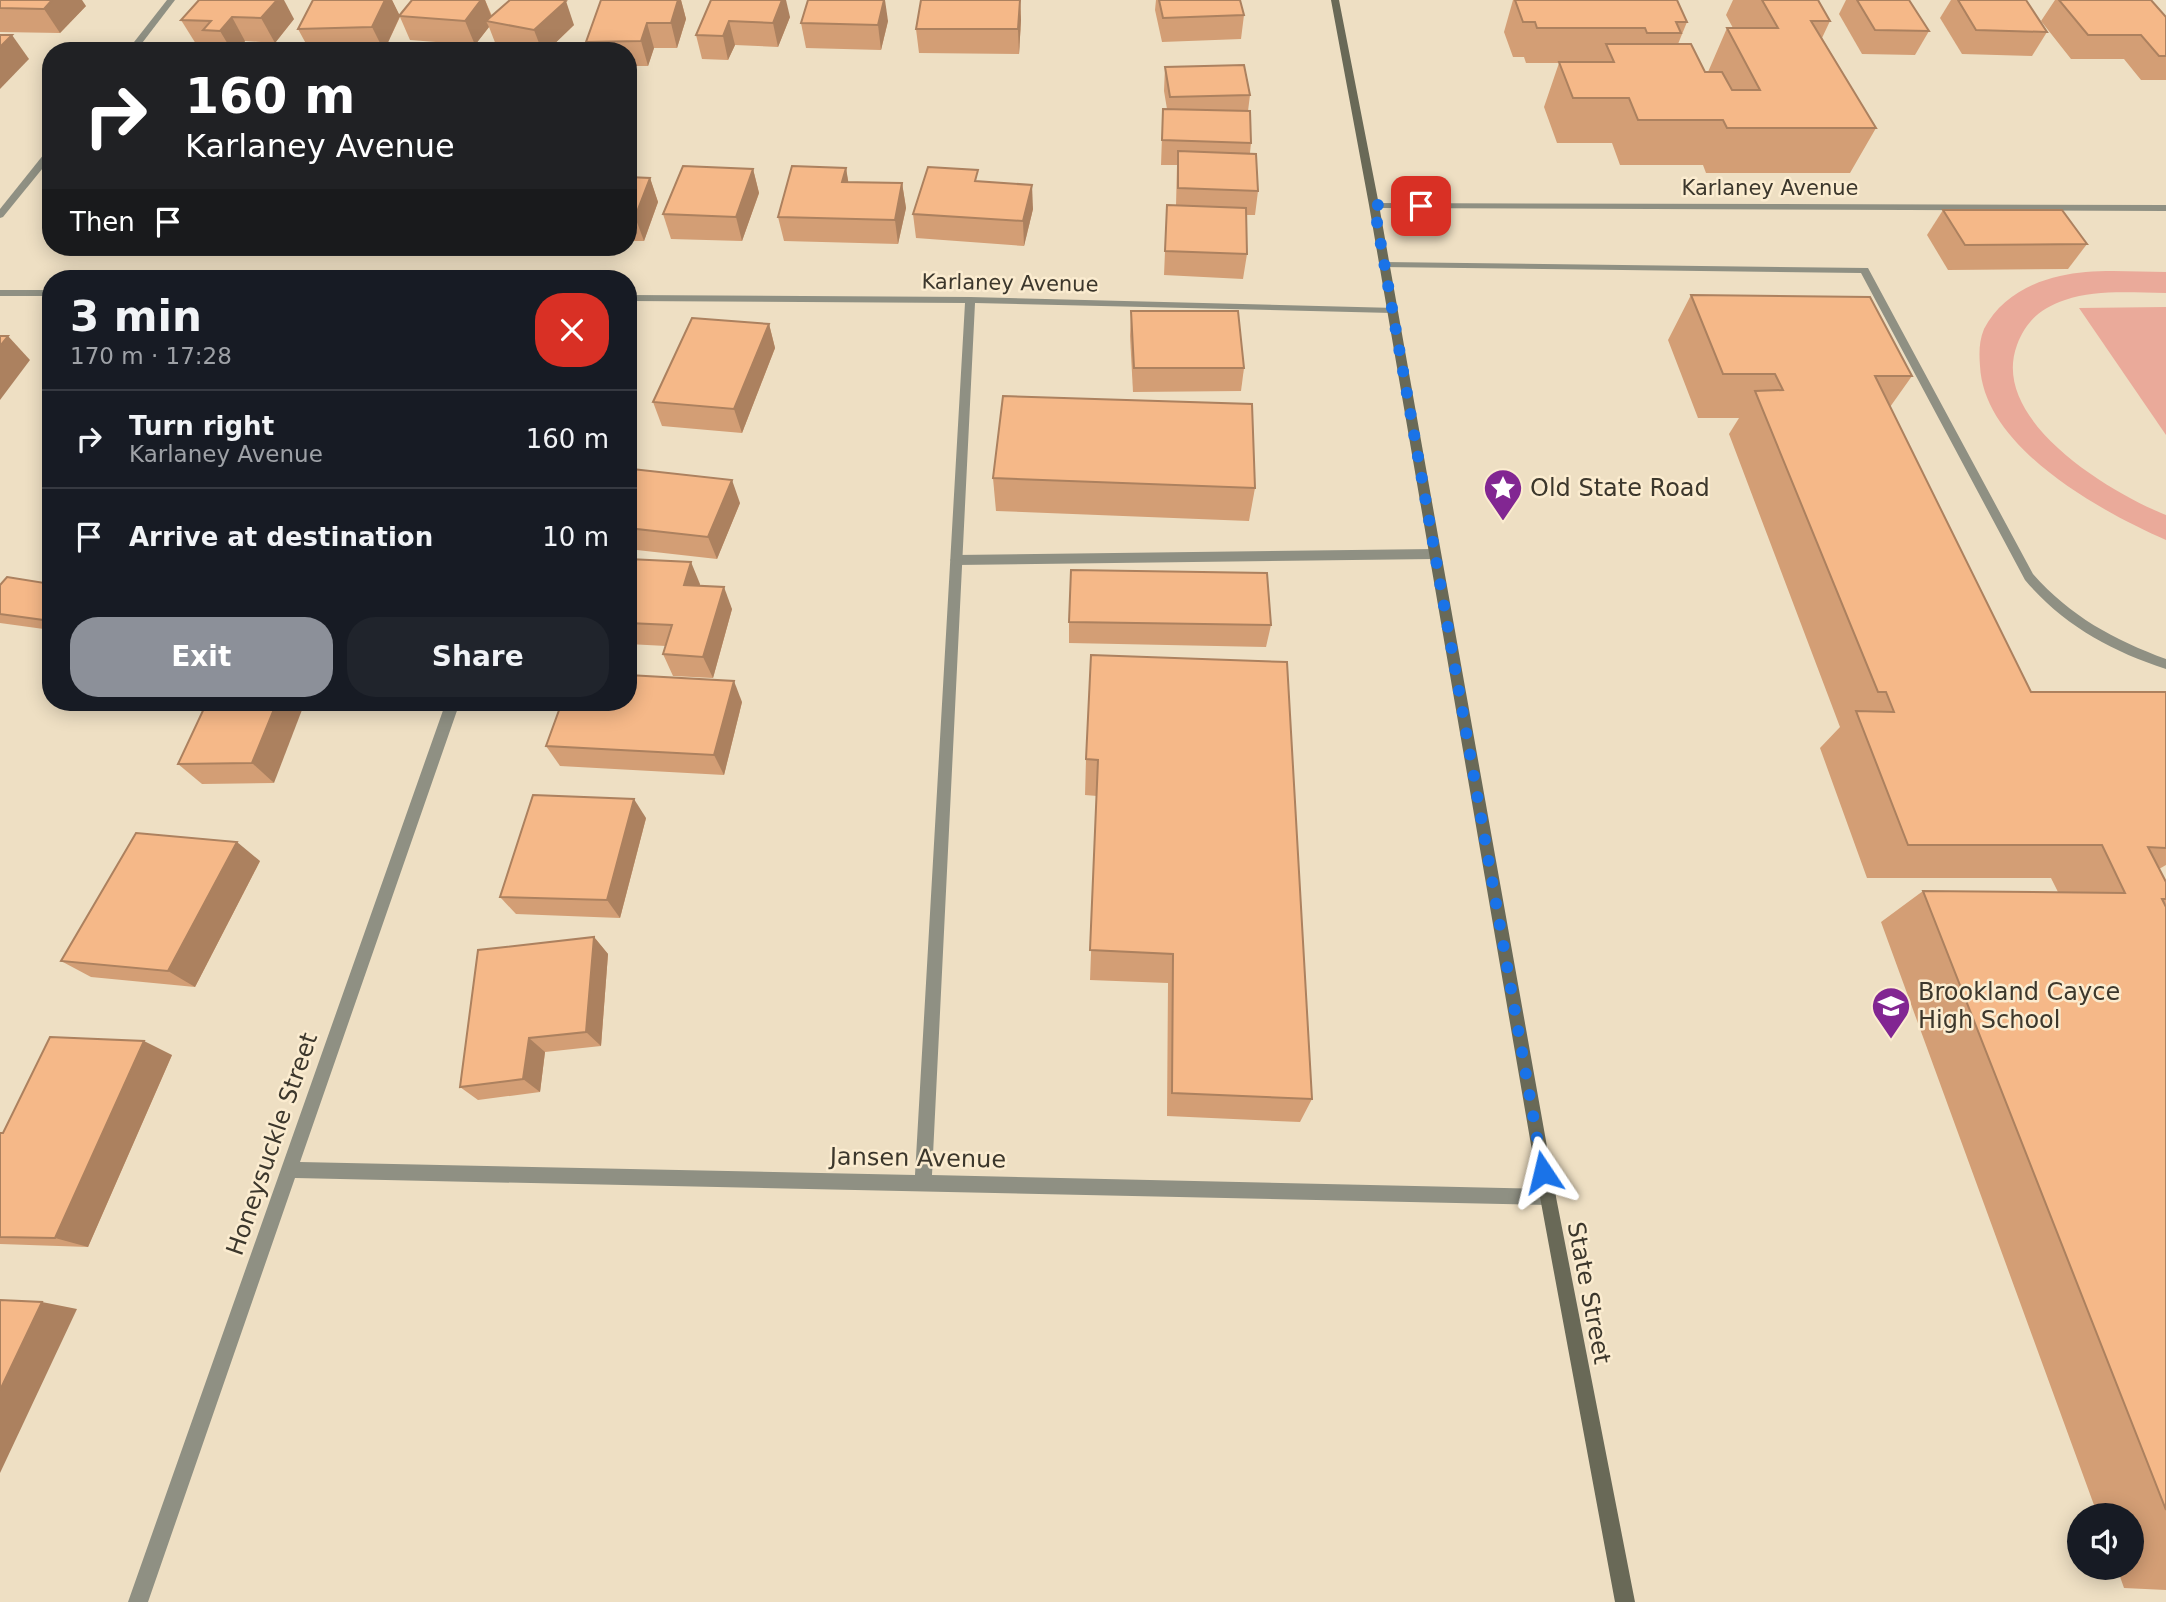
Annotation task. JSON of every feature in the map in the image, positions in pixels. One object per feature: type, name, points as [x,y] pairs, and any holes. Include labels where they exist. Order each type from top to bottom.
[{"type":"main road","name":"State Street","points":[[1335,0],[1374,205],[1548,1197],[1625,1602]]},
{"type":"street","points":[[138,42],[171,0]]},
{"type":"street","points":[[0,215],[42,162]]},
{"type":"street","name":"Karlaney Avenue","points":[[1374,205],[2166,208]]},
{"type":"street","points":[[1384,265],[1864,270],[2029,577],[2054,605],[2086,629],[2166,664]]},
{"type":"street","points":[[0,293],[42,293]]},
{"type":"street","name":"Karlaney Avenue","points":[[637,298],[970,300],[1392,310]]},
{"type":"street","points":[[923,1183],[970,300]]},
{"type":"street","points":[[956,560],[1434,554]]},
{"type":"street","name":"Honeysuckle Street","points":[[138,1602],[450,711]]},
{"type":"street","name":"Jansen Avenue","points":[[288,1170],[1548,1197]]},
{"type":"shaded area","points":[[2086,272],[2166,272],[2166,293],[2090,294],[2065,300],[2042,311],[2030,322],[2017,345],[2013,373],[2020,400],[2037,426],[2060,450],[2086,471],[2166,515],[2166,540],[2079,494],[2023,449],[2001,424],[1986,396],[1980,366],[1980,343],[1984,329],[1998,309],[2016,294],[2037,283]]},
{"type":"shaded area","points":[[2166,307],[2166,435],[2079,308]]},
{"type":"building","points":[[0,0],[52,0],[44,9],[0,8]]},
{"type":"building","points":[[199,0],[277,0],[261,18],[232,17],[220,31],[203,30],[211,21],[181,20]]},
{"type":"building","points":[[313,0],[385,0],[372,27],[298,29]]},
{"type":"building","points":[[412,0],[481,0],[465,21],[399,16]]},
{"type":"building","points":[[510,0],[566,1],[534,30],[486,21]]},
{"type":"building","points":[[601,0],[678,0],[671,23],[647,23],[641,41],[586,42]]},
{"type":"building","points":[[711,0],[782,0],[773,23],[729,21],[723,36],[696,35]]},
{"type":"building","points":[[808,0],[884,0],[878,25],[801,23]]},
{"type":"building","points":[[921,0],[1020,0],[1018,29],[916,29]]},
{"type":"building","points":[[1159,0],[1240,0],[1244,15],[1163,18]]},
{"type":"building","points":[[1515,0],[1677,0],[1687,22],[1676,22],[1681,33],[1647,33],[1645,28],[1537,28],[1535,22],[1523,22]]},
{"type":"building","points":[[1762,0],[1818,0],[1830,21],[1811,21],[1876,128],[1727,128],[1723,120],[1638,120],[1629,98],[1573,98],[1559,62],[1614,62],[1606,44],[1691,44],[1705,72],[1722,72],[1732,90],[1760,90],[1727,28],[1778,28]]},
{"type":"building","points":[[1857,0],[1909,0],[1929,31],[1875,30]]},
{"type":"building","points":[[1958,0],[2026,0],[2047,32],[1976,30]]},
{"type":"building","points":[[2059,0],[2151,0],[2166,17],[2166,56],[2159,56],[2141,35],[2088,35]]},
{"type":"building","points":[[0,35],[12,35],[0,47]]},
{"type":"building","points":[[1244,65],[1250,95],[1170,97],[1165,67]]},
{"type":"building","points":[[1163,109],[1250,111],[1251,143],[1162,140]]},
{"type":"building","points":[[1178,151],[1256,154],[1258,191],[1178,188]]},
{"type":"building","points":[[683,166],[753,169],[736,217],[663,214]]},
{"type":"building","points":[[792,166],[846,168],[842,182],[902,183],[895,220],[778,217]]},
{"type":"building","points":[[928,167],[978,170],[975,181],[1032,185],[1023,221],[913,214]]},
{"type":"building","points":[[637,177],[650,178],[637,212]]},
{"type":"building","points":[[1167,205],[1246,208],[1247,254],[1165,251]]},
{"type":"building","points":[[1943,210],[2062,210],[2087,244],[1965,245]]},
{"type":"building","points":[[1691,295],[1870,297],[1912,376],[1875,376],[2031,692],[2166,692],[2166,848],[2148,847],[2166,882],[2166,899],[2162,899],[2166,907],[2166,1510],[1923,891],[2125,893],[2102,845],[1908,845],[1856,711],[1894,712],[1886,692],[1878,692],[1755,391],[1783,390],[1775,374],[1723,374]]},
{"type":"building","points":[[1131,311],[1238,311],[1244,368],[1134,368]]},
{"type":"building","points":[[692,318],[769,324],[734,409],[653,402]]},
{"type":"building","points":[[0,336],[8,336],[0,346]]},
{"type":"building","points":[[1003,396],[1252,404],[1255,488],[993,478]]},
{"type":"building","points":[[637,470],[732,480],[708,537],[637,529]]},
{"type":"building","points":[[637,559],[691,562],[684,585],[724,587],[703,657],[663,654],[672,625],[637,623]]},
{"type":"building","points":[[1071,570],[1267,573],[1271,625],[1069,622]]},
{"type":"building","points":[[7,577],[42,583],[42,620],[0,614],[0,585]]},
{"type":"building","points":[[1091,655],[1287,662],[1312,1099],[1172,1093],[1173,954],[1090,950],[1098,760],[1086,759]]},
{"type":"building","points":[[637,676],[734,681],[714,755],[546,746],[559,711],[637,711]]},
{"type":"building","points":[[203,711],[273,711],[252,763],[178,764]]},
{"type":"building","points":[[533,795],[634,799],[607,900],[500,897]]},
{"type":"building","points":[[136,833],[237,842],[168,971],[61,961]]},
{"type":"building","points":[[594,937],[586,1032],[529,1038],[523,1079],[460,1087],[478,950]]},
{"type":"building","points":[[50,1037],[144,1041],[55,1238],[0,1237],[0,1133],[3,1133]]},
{"type":"building","points":[[0,1300],[42,1302],[0,1390]]},
{"type":"place","name":"Old State Road","points":[[1503,522]]},
{"type":"place","name":"Brookland Cayce High School","points":[[1891,1040]]},
{"type":"route","points":[[1421,206],[1374,205],[1543,1172]]}]
